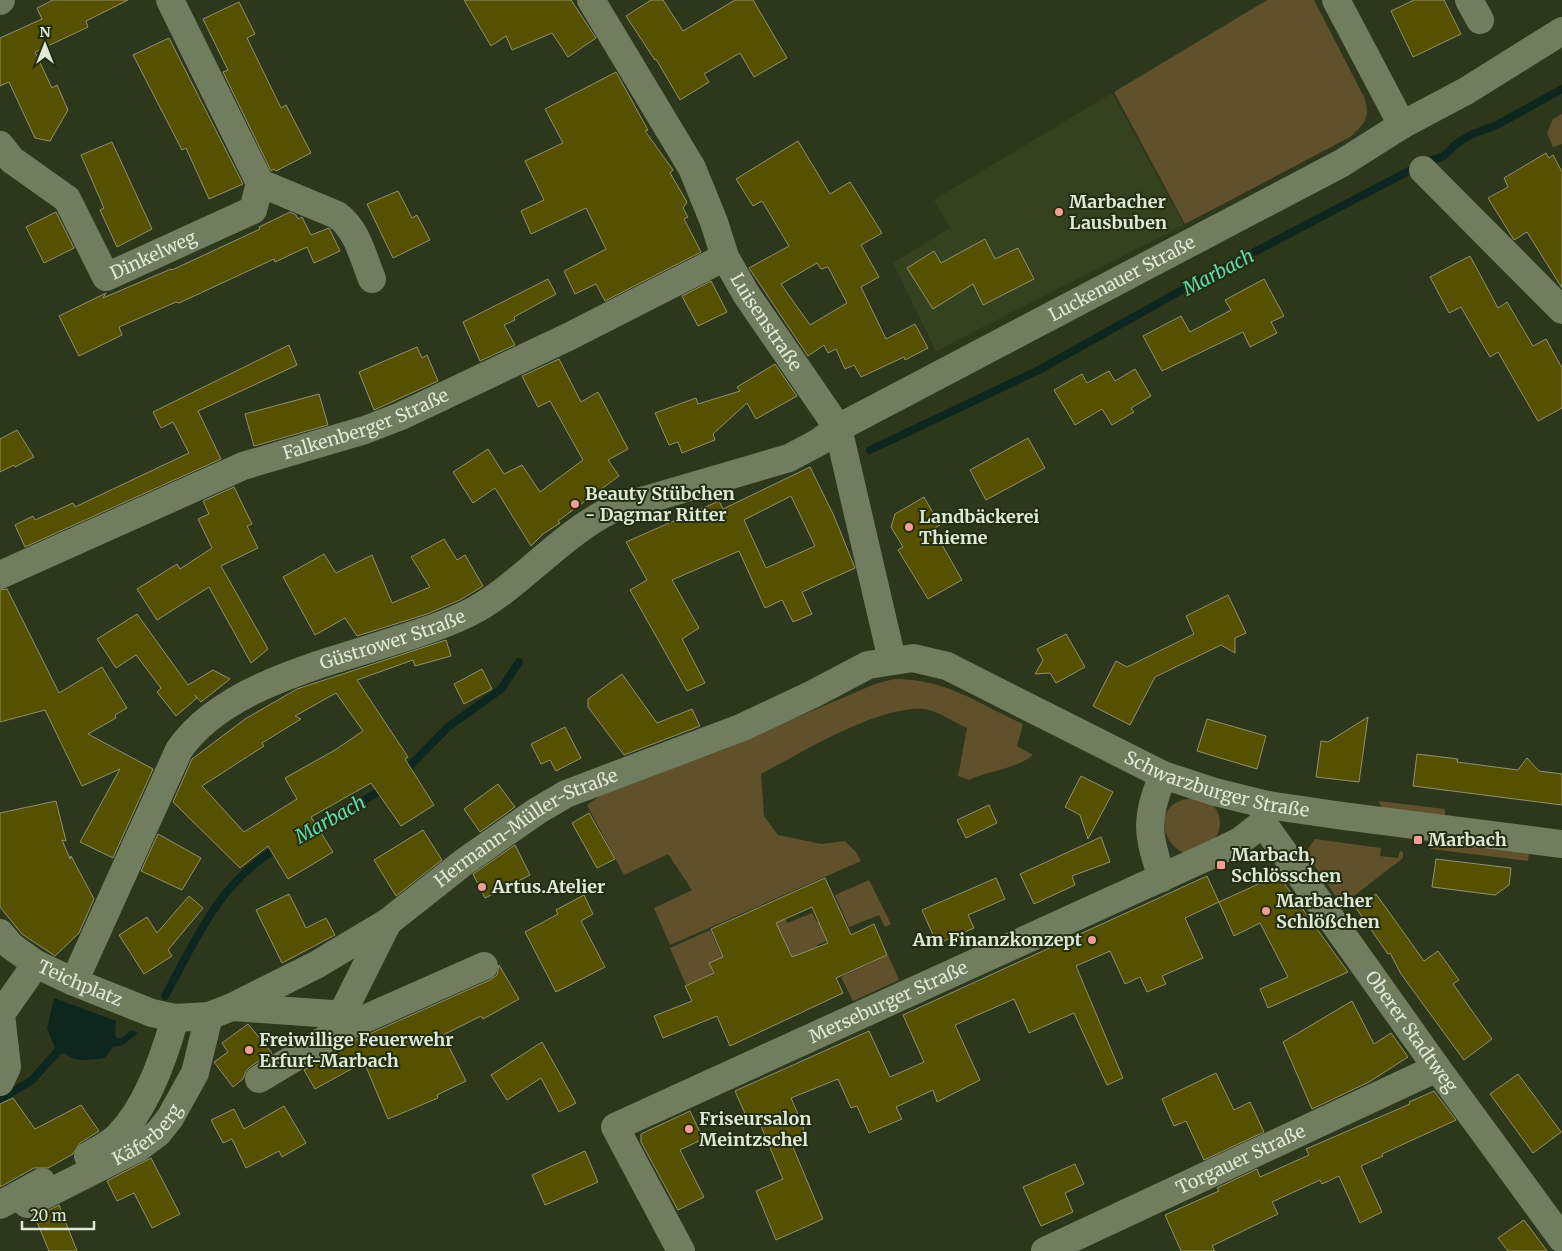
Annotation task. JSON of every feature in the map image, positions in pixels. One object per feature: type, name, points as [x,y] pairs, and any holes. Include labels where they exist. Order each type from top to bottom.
[{"type":"street","points":[[170,0],[260,183],[337,215],[345,221],[351,229],[372,279]]},
{"type":"street","name":"Luisenstraße","points":[[591,0],[692,168],[714,222],[725,257],[746,294],[838,428],[892,660]]},
{"type":"street","points":[[1336,0],[1402,125]]},
{"type":"street","name":"Luckenauer Straße","points":[[838,428],[1342,163],[1402,125],[1466,91],[1562,31]]},
{"type":"street","name":"Dinkelweg","points":[[0,145],[12,160],[67,199],[106,277],[253,210],[260,183]]},
{"type":"street","points":[[1423,170],[1562,310]]},
{"type":"street","name":"Falkenberger Straße","points":[[0,575],[243,466],[365,430],[401,416],[568,337],[725,257]]},
{"type":"street","name":"Güstrower Straße","points":[[74,982],[179,750],[189,735],[215,714],[251,692],[288,677],[467,614],[504,589],[586,523],[611,510],[789,458],[819,442],[838,428]]},
{"type":"street","name":"Schwarzburger Straße","points":[[892,660],[913,658],[947,666],[1163,775],[1215,792],[1266,814],[1562,844]]},
{"type":"street","name":"Hermann-Müller-Straße","points":[[175,1018],[220,1012],[316,965],[388,922],[464,862],[537,811],[566,794],[743,727],[813,694],[868,665],[892,660]]},
{"type":"street","points":[[1162,878],[1153,851],[1148,825],[1153,799],[1163,775]]},
{"type":"street","name":"Merseburger Straße","points":[[681,1251],[615,1127],[1240,841],[1266,814]]},
{"type":"street","name":"Oberer Stadtweg","points":[[1266,814],[1437,1068],[1557,1222]]},
{"type":"street","points":[[342,1023],[388,922]]},
{"type":"street","points":[[0,933],[10,946],[36,964]]},
{"type":"street","name":"Teichplatz","points":[[3,1078],[7,1067],[1,1014],[36,964],[74,982],[152,1013],[175,1018]]},
{"type":"street","points":[[259,1080],[342,1023],[484,966]]},
{"type":"street","points":[[220,1012],[332,1014],[342,1023]]},
{"type":"street","name":"Käferberg","points":[[27,1204],[138,1148],[158,1133],[170,1118],[196,1073],[220,1012]]},
{"type":"street","name":"Käferberg","points":[[0,1205],[119,1136],[132,1120],[151,1083],[163,1056],[175,1018]]},
{"type":"street","name":"Torgauer Straße","points":[[1045,1251],[1437,1068]]},
{"type":"shaded area","points":[[1267,0],[1314,0],[1364,97],[1367,115],[1360,128],[1350,137],[1185,224],[1114,92]]},
{"type":"shaded area","name":"Marbacher Lausbuben","points":[[1112,93],[1184,225],[936,351],[893,263],[950,228],[934,200]]},
{"type":"shaded area","points":[[1562,114],[1562,144],[1553,147],[1547,133],[1553,119]]},
{"type":"shaded area","points":[[894,679],[913,680],[946,688],[1023,724],[1017,746],[1033,755],[1018,764],[969,780],[958,776],[967,728],[925,709],[885,714],[819,743],[761,774],[764,816],[778,835],[822,844],[845,841],[856,852],[861,861],[670,945],[654,908],[692,890],[668,854],[624,875],[587,805],[601,795],[758,734],[875,684]]},
{"type":"shaded area","points":[[1185,799],[1199,799],[1211,804],[1215,809],[1220,820],[1219,832],[1212,842],[1207,845],[1184,853],[1176,849],[1166,835],[1164,819],[1172,805]]},
{"type":"shaded area","points":[[1378,801],[1445,809],[1445,816],[1383,809]]},
{"type":"shaded area","points":[[1315,839],[1381,848],[1380,856],[1398,858],[1400,851],[1403,852],[1403,858],[1342,905],[1309,858],[1307,850]]},
{"type":"shaded area","points":[[1431,841],[1529,853],[1528,861],[1431,849]]},
{"type":"shaded area","points":[[869,880],[891,924],[885,927],[879,915],[849,927],[835,895]]},
{"type":"shaded area","points":[[778,901],[787,923],[812,913],[817,922],[838,913],[829,940],[817,945],[823,965],[801,974],[790,951],[774,958],[753,912]]},
{"type":"shaded area","points":[[710,930],[722,957],[709,963],[713,973],[686,985],[670,948]]},
{"type":"shaded area","points":[[888,955],[899,980],[853,1001],[841,977]]},
{"type":"shaded area","points":[[54,998],[116,1021],[115,1035],[117,1038],[122,1038],[131,1030],[138,1033],[123,1045],[113,1047],[105,1058],[80,1060],[57,1052],[47,1029]]},
{"type":"building","points":[[53,0],[128,0],[86,21],[88,27],[35,52],[52,88],[57,85],[68,110],[50,141],[35,138],[9,82],[0,86],[0,38],[42,19],[37,8]]},
{"type":"building","points":[[464,0],[571,0],[596,38],[568,57],[552,33],[512,50],[506,36],[491,46]]},
{"type":"building","points":[[651,0],[663,0],[683,31],[735,0],[753,0],[787,58],[754,77],[740,53],[704,74],[709,82],[680,100],[656,59],[626,16]]},
{"type":"building","points":[[1414,0],[1444,0],[1461,34],[1413,57],[1391,11]]},
{"type":"building","points":[[239,2],[255,34],[247,38],[281,108],[286,105],[311,153],[276,171],[274,169],[271,171],[223,72],[228,70],[203,19]]},
{"type":"building","points":[[169,38],[243,184],[209,199],[186,148],[182,150],[133,55]]},
{"type":"building","points":[[616,72],[648,130],[645,131],[673,170],[670,173],[687,202],[683,208],[688,217],[684,219],[701,252],[605,301],[596,284],[575,294],[564,271],[606,249],[586,208],[531,234],[521,211],[544,200],[525,161],[563,143],[545,109]]},
{"type":"building","points":[[798,141],[830,194],[850,182],[882,233],[861,245],[879,277],[861,287],[886,339],[915,324],[928,348],[905,360],[904,357],[861,377],[854,365],[845,369],[836,349],[828,353],[824,345],[808,356],[749,268],[789,246],[762,201],[753,206],[736,179]],"holes":[[[817,263],[821,269],[828,267],[847,303],[810,325],[781,284]]]},
{"type":"building","points":[[112,142],[152,229],[117,247],[100,210],[104,208],[81,155]]},
{"type":"building","points":[[1546,153],[1549,158],[1553,155],[1562,172],[1562,288],[1527,232],[1514,240],[1488,198],[1508,187],[1504,178]]},
{"type":"building","points":[[398,191],[412,218],[417,215],[430,240],[393,258],[367,204]]},
{"type":"building","points":[[56,212],[74,248],[44,263],[26,227]]},
{"type":"building","points":[[290,212],[296,215],[298,219],[302,217],[311,235],[329,228],[340,251],[314,263],[307,247],[275,262],[274,259],[179,303],[176,302],[119,327],[122,335],[79,356],[59,316],[106,293],[103,298],[172,270],[260,229],[259,227]]},
{"type":"building","points":[[985,239],[995,259],[1018,248],[1034,279],[983,305],[973,284],[933,309],[907,268],[934,251],[941,263]]},
{"type":"building","points":[[1470,256],[1498,308],[1507,302],[1533,346],[1546,339],[1562,368],[1562,408],[1538,421],[1498,352],[1490,357],[1461,307],[1449,313],[1430,277]]},
{"type":"building","points":[[548,279],[556,294],[514,317],[515,320],[504,325],[515,345],[480,361],[463,322]]},
{"type":"building","points":[[1264,279],[1284,316],[1271,322],[1277,333],[1250,347],[1243,332],[1162,371],[1143,336],[1181,316],[1190,332],[1231,310],[1225,300]]},
{"type":"building","points":[[711,281],[727,312],[698,326],[682,296]]},
{"type":"building","points":[[289,345],[297,365],[198,411],[221,459],[25,547],[15,525],[33,516],[35,520],[73,503],[75,507],[189,453],[173,422],[161,428],[153,412]]},
{"type":"building","points":[[417,347],[422,358],[427,355],[438,381],[374,410],[359,372]]},
{"type":"building","points":[[559,359],[581,402],[598,392],[628,449],[608,460],[619,476],[558,521],[560,523],[543,534],[531,546],[495,488],[473,503],[453,472],[488,449],[504,474],[522,465],[540,492],[583,460],[550,401],[538,407],[522,376]]},
{"type":"building","points":[[775,364],[797,396],[756,419],[747,403],[713,434],[715,440],[682,453],[678,442],[669,445],[655,413],[696,398],[698,404],[740,391],[737,387]]},
{"type":"building","points":[[1135,369],[1151,396],[1131,408],[1134,412],[1112,425],[1102,409],[1075,425],[1054,390],[1082,374],[1087,383],[1109,371],[1115,381]]},
{"type":"building","points":[[319,394],[328,425],[254,446],[245,414]]},
{"type":"building","points":[[17,430],[34,457],[0,472],[0,439]]},
{"type":"building","points":[[1028,438],[1045,468],[986,500],[970,470]]},
{"type":"building","points":[[810,467],[834,516],[855,568],[802,592],[812,614],[793,622],[782,600],[765,608],[739,551],[672,580],[699,628],[682,639],[705,683],[687,691],[630,590],[647,580],[626,542],[719,501],[723,509]],"holes":[[[791,496],[815,546],[766,568],[744,520]]]},
{"type":"building","points":[[234,487],[252,524],[247,526],[258,548],[221,566],[268,649],[251,663],[209,587],[157,620],[137,589],[177,564],[180,569],[212,548],[198,519],[209,514],[203,501]]},
{"type":"building","points":[[924,497],[940,525],[933,529],[962,580],[928,599],[898,550],[903,547],[891,527],[895,514]]},
{"type":"building","points":[[444,539],[457,560],[465,555],[483,586],[460,600],[427,614],[357,636],[345,618],[315,635],[283,577],[324,554],[336,573],[372,555],[392,603],[430,587],[411,557]]},
{"type":"building","points":[[7,589],[59,693],[102,667],[127,708],[115,715],[116,718],[88,734],[153,769],[113,858],[80,842],[120,769],[82,786],[45,710],[0,722],[0,590]]},
{"type":"building","points":[[1228,595],[1246,633],[1235,638],[1235,653],[1221,645],[1155,677],[1130,725],[1093,706],[1116,661],[1127,667],[1194,634],[1186,616]]},
{"type":"building","points":[[137,614],[188,685],[213,670],[230,679],[201,702],[195,695],[197,698],[176,716],[157,692],[161,688],[136,655],[116,668],[97,639]]},
{"type":"building","points":[[1066,634],[1085,667],[1056,683],[1050,673],[1035,674],[1043,660],[1037,649]]},
{"type":"building","points":[[446,640],[451,656],[415,666],[413,660],[357,680],[408,757],[405,759],[434,805],[401,826],[371,783],[311,817],[333,852],[288,879],[268,846],[240,868],[173,802],[192,759],[245,719],[297,689]],"holes":[[[336,693],[363,731],[335,750],[285,778],[297,799],[244,832],[202,786],[264,746],[262,743],[301,719],[295,716]]]},
{"type":"building","points":[[482,669],[492,689],[464,704],[454,684]]},
{"type":"building","points":[[622,674],[657,723],[692,709],[700,726],[624,755],[588,707],[588,699]]},
{"type":"building","points":[[1368,717],[1359,782],[1316,777],[1321,741],[1328,742]]},
{"type":"building","points":[[1207,719],[1266,736],[1257,769],[1197,751]]},
{"type":"building","points":[[565,727],[581,758],[556,771],[550,760],[541,764],[531,744]]},
{"type":"building","points":[[1417,754],[1458,759],[1457,762],[1518,770],[1527,758],[1539,771],[1562,774],[1562,805],[1413,786]]},
{"type":"building","points":[[1081,776],[1113,792],[1088,839],[1080,815],[1065,807]]},
{"type":"building","points":[[498,784],[515,807],[480,832],[464,809]]},
{"type":"building","points":[[56,801],[66,841],[62,840],[70,859],[71,856],[94,899],[79,933],[55,956],[22,934],[0,907],[0,813]]},
{"type":"building","points":[[989,805],[997,823],[966,838],[957,820]]},
{"type":"building","points":[[589,813],[615,859],[597,868],[572,823]]},
{"type":"building","points":[[423,830],[442,860],[396,896],[374,860]]},
{"type":"building","points":[[158,834],[201,858],[182,890],[141,871]]},
{"type":"building","points":[[1101,837],[1110,862],[1072,876],[1075,885],[1034,904],[1020,874]]},
{"type":"building","points":[[515,845],[530,875],[485,898],[473,874]]},
{"type":"building","points":[[1436,859],[1511,868],[1509,885],[1495,895],[1432,887]]},
{"type":"building","points":[[1278,875],[1348,972],[1268,1008],[1260,989],[1288,977],[1260,923],[1234,936],[1219,902]]},
{"type":"building","points":[[1207,876],[1219,902],[1185,918],[1203,958],[1162,976],[1166,984],[1147,992],[1140,977],[1125,984],[1110,951],[1076,966],[1123,1078],[1107,1085],[1074,1013],[1029,1033],[1014,999],[955,1025],[980,1080],[937,1102],[933,1090],[896,1107],[902,1119],[869,1133],[857,1106],[851,1108],[838,1079],[791,1098],[803,1126],[804,1134],[790,1140],[823,1219],[776,1240],[756,1191],[783,1179],[756,1114],[747,1118],[735,1091],[869,1031],[890,1077],[924,1062],[903,1015]]},
{"type":"building","points":[[825,878],[851,935],[874,924],[887,955],[836,978],[843,993],[730,1046],[717,1016],[663,1038],[654,1016],[692,1001],[685,986],[714,973],[709,963],[723,957],[711,929]],"holes":[[[812,907],[828,943],[792,957],[776,923]]]},
{"type":"building","points":[[996,878],[1005,899],[968,915],[974,928],[937,944],[922,910]]},
{"type":"building","points":[[289,894],[306,928],[326,918],[335,935],[282,963],[256,910]]},
{"type":"building","points":[[1376,894],[1424,961],[1438,951],[1459,980],[1453,984],[1492,1039],[1464,1060],[1401,974],[1390,953],[1388,954],[1356,908]]},
{"type":"building","points":[[584,895],[593,914],[581,921],[605,967],[556,992],[525,932],[558,914],[556,910]]},
{"type":"building","points":[[189,896],[203,908],[168,950],[172,956],[144,974],[119,935],[147,917],[157,933]]},
{"type":"building","points":[[499,965],[519,999],[483,1019],[481,1016],[443,1035],[466,1081],[437,1095],[438,1098],[388,1119],[364,1062],[315,1089],[304,1070],[351,1042],[490,980],[497,975]]},
{"type":"building","points":[[1352,1001],[1374,1044],[1391,1033],[1408,1057],[1369,1082],[1312,1109],[1283,1042]]},
{"type":"building","points":[[248,1024],[272,1053],[251,1066],[246,1071],[243,1079],[233,1087],[214,1062],[228,1052],[222,1043]]},
{"type":"building","points":[[542,1042],[576,1103],[559,1112],[541,1078],[507,1100],[491,1075]]},
{"type":"building","points":[[1216,1073],[1234,1110],[1250,1102],[1264,1132],[1204,1160],[1186,1121],[1174,1126],[1162,1099]]},
{"type":"building","points":[[1518,1074],[1561,1132],[1533,1153],[1490,1094]]},
{"type":"building","points":[[1434,1091],[1456,1120],[1382,1154],[1383,1156],[1361,1166],[1382,1212],[1360,1223],[1339,1176],[1322,1184],[1320,1180],[1272,1202],[1278,1214],[1212,1246],[1215,1251],[1181,1251],[1165,1215],[1219,1191],[1217,1188],[1257,1169],[1260,1177],[1309,1155],[1306,1149],[1410,1104],[1409,1102]]},
{"type":"building","points":[[13,1098],[35,1129],[81,1105],[99,1131],[80,1143],[73,1154],[48,1168],[34,1168],[0,1187],[0,1104]]},
{"type":"building","points":[[284,1106],[306,1143],[282,1157],[279,1151],[246,1168],[232,1139],[223,1143],[211,1120],[234,1109],[244,1129]]},
{"type":"building","points":[[690,1111],[703,1139],[680,1150],[704,1197],[678,1210],[641,1142],[641,1134]]},
{"type":"building","points":[[585,1151],[598,1182],[545,1205],[532,1175]]},
{"type":"building","points":[[151,1158],[180,1214],[152,1228],[134,1193],[117,1201],[107,1181]]},
{"type":"building","points":[[1075,1164],[1084,1184],[1065,1193],[1073,1212],[1041,1226],[1023,1187]]},
{"type":"building","points":[[59,1205],[77,1251],[49,1251],[35,1217]]},
{"type":"building","points":[[1524,1220],[1547,1251],[1508,1251],[1498,1238]]},
{"type":"waterway","name":"Marbach","points":[[870,450],[1037,371],[1182,290],[1426,162],[1444,156],[1456,144],[1470,135],[1497,125],[1562,89]]},
{"type":"waterway","name":"Marbach","points":[[404,772],[448,727],[501,689],[519,662]]},
{"type":"waterway","name":"Marbach","points":[[308,830],[386,788]]},
{"type":"waterway","name":"Marbach","points":[[165,996],[199,933],[225,894],[258,861],[279,847]]},
{"type":"waterway","name":"Marbach","points":[[0,1099],[31,1081],[57,1052],[66,1047]]},
{"type":"place","name":"Marbacher Lausbuben","points":[[1059,212]]},
{"type":"place","name":"Beauty Stübchen - Dagmar Ritter","points":[[575,504]]},
{"type":"place","name":"Landbäckerei Thieme","points":[[909,527]]},
{"type":"place","name":"Marbach","points":[[1418,840]]},
{"type":"place","name":"Marbach, Schlösschen","points":[[1221,865]]},
{"type":"place","name":"Artus.Atelier","points":[[482,887]]},
{"type":"place","name":"Marbacher Schlößchen","points":[[1266,911]]},
{"type":"place","name":"Am Finanzkonzept","points":[[1092,940]]},
{"type":"place","name":"Freiwillige Feuerwehr Erfurt-Marbach","points":[[249,1050]]},
{"type":"place","name":"Friseursalon Meintzschel","points":[[689,1129]]}]
